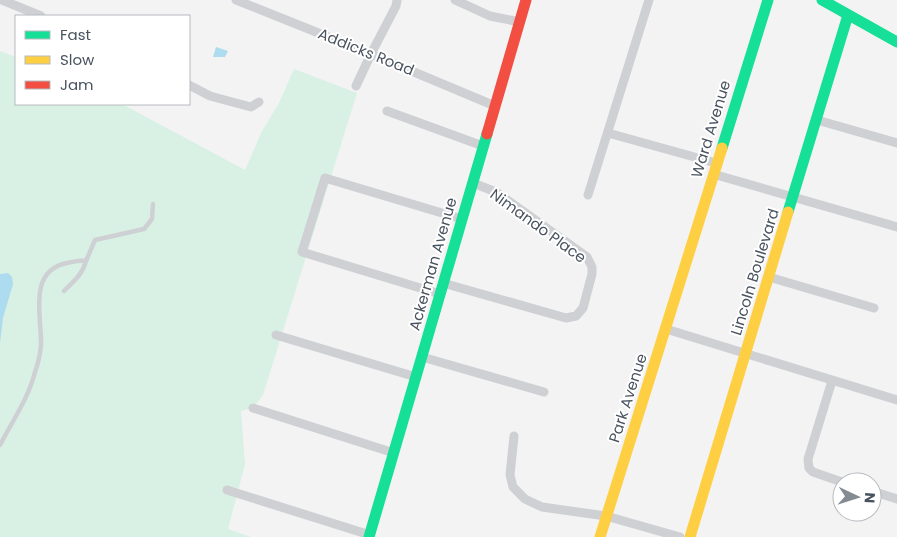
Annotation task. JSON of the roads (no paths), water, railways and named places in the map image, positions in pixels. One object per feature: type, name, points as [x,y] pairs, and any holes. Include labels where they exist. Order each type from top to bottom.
[{"type":"street","points":[[2,0],[39,15]]},
{"type":"street","name":"Addicks Road","points":[[236,0],[495,106]]},
{"type":"street","points":[[356,86],[396,6],[397,0]]},
{"type":"street","points":[[455,0],[490,16],[520,22]]},
{"type":"street","name":"Ackerman Avenue","points":[[369,536],[526,0]]},
{"type":"street","points":[[588,195],[649,0]]},
{"type":"street","name":"Ward Avenue","points":[[684,268],[768,0]]},
{"type":"street","points":[[822,0],[897,42]]},
{"type":"street","name":"Lincoln Boulevard","points":[[690,537],[848,15]]},
{"type":"street","points":[[190,86],[210,96],[251,107],[259,102]]},
{"type":"street","points":[[386,112],[483,146]]},
{"type":"street","points":[[817,120],[897,143]]},
{"type":"street","points":[[608,133],[793,197],[897,227]]},
{"type":"street","points":[[440,294],[302,252],[325,178],[462,219]]},
{"type":"street","name":"Nimando Place","points":[[444,283],[566,318],[576,316],[583,308],[592,274],[590,262],[586,257],[496,192],[473,183]]},
{"type":"street","name":"Park Avenue","points":[[600,537],[684,268]]},
{"type":"street","points":[[769,277],[874,308]]},
{"type":"street","points":[[666,329],[897,400]]},
{"type":"street","points":[[276,335],[416,376]]},
{"type":"street","points":[[422,356],[544,392]]},
{"type":"street","points":[[832,381],[808,459],[808,464],[813,472],[832,479]]},
{"type":"street","points":[[253,408],[394,454]]},
{"type":"street","points":[[514,436],[510,475],[513,487],[525,499],[542,506],[606,516],[680,537]]},
{"type":"street","points":[[227,490],[369,536]]},
{"type":"street","points":[[882,494],[897,498]]},
{"type":"lane","points":[[64,291],[84,268],[95,240],[144,229],[152,219],[153,204]]},
{"type":"lane","points":[[0,445],[35,374],[41,346],[39,291],[47,274],[59,265],[86,261]]},
{"type":"water","points":[[216,47],[228,51],[225,57],[213,57]]},
{"type":"water","points":[[8,273],[12,277],[13,284],[3,318],[0,343],[0,274]]}]
